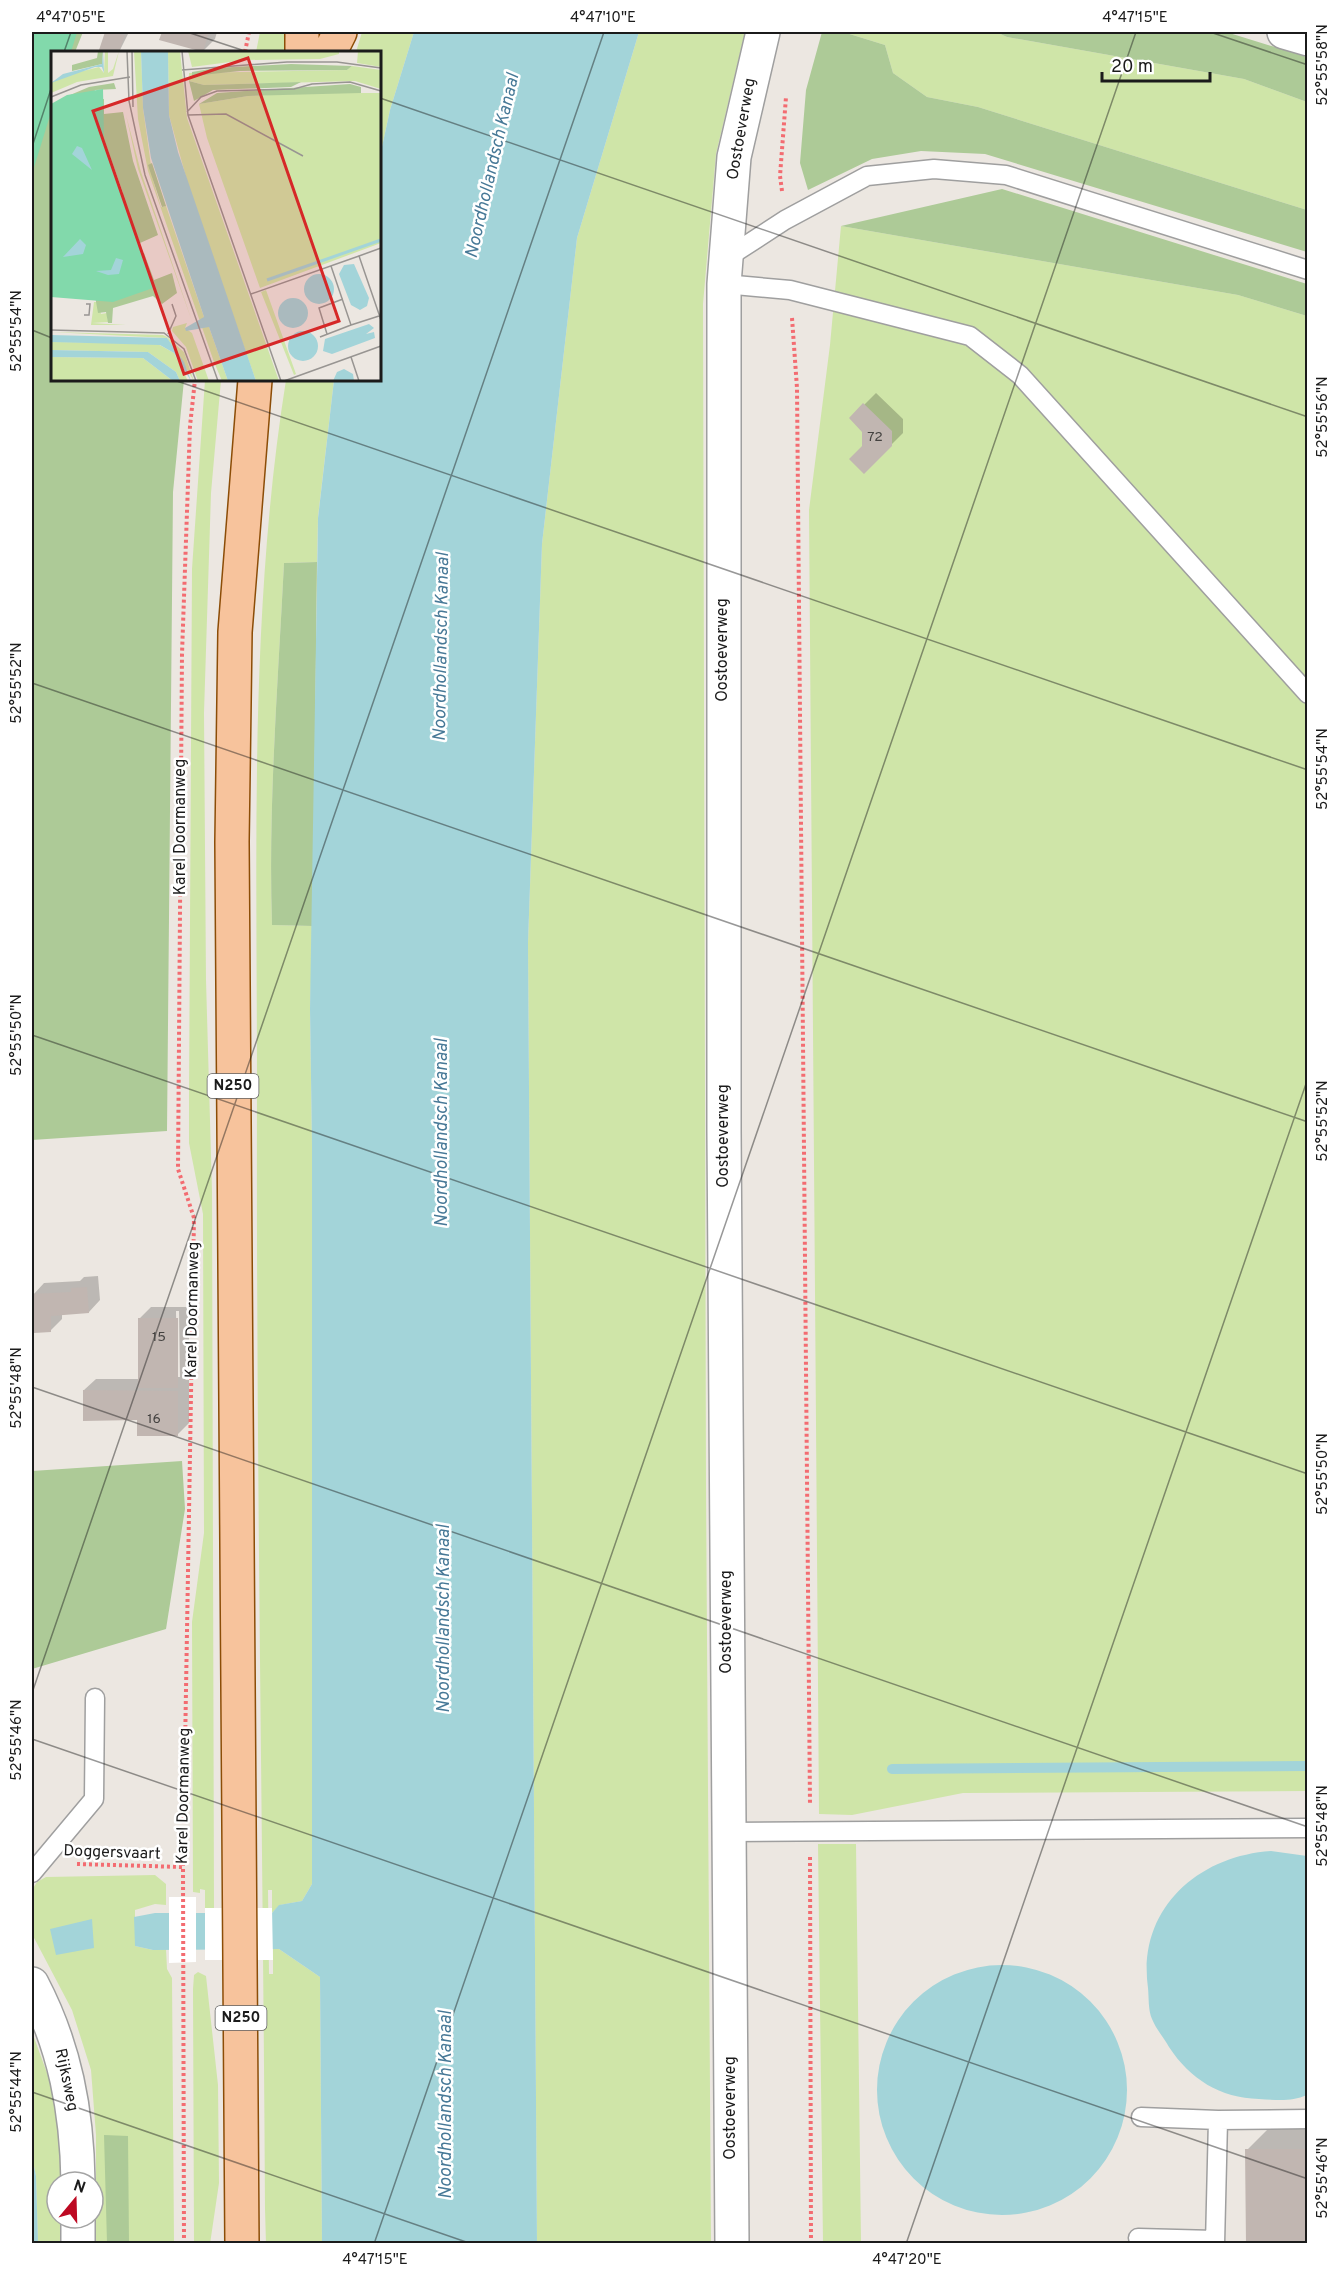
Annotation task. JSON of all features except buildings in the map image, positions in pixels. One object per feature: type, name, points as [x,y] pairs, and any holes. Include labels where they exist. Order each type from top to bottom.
[{"type":"main road","points":[[302,32],[302,51]]},
{"type":"main road","points":[[330,51],[340,32]]},
{"type":"main road","name":"N250","points":[[242,2244],[232,842],[235,632],[255,381]]},
{"type":"street","name":"Oostoeverweg","points":[[732,2244],[722,498],[725,271],[734,157],[764,32]]},
{"type":"street","points":[[1284,32],[1308,39]]},
{"type":"street","name":"Rijksweg","points":[[32,1984],[58,2041],[68,2074],[74,2106],[77,2170]]},
{"type":"lane","points":[[725,271],[785,220],[867,176],[934,169],[1006,176],[1308,270]]},
{"type":"lane","points":[[725,271],[970,336],[1020,375],[1308,694]]},
{"type":"lane","points":[[36,1867],[94,1799],[95,1698]]},
{"type":"lane","points":[[728,1832],[1308,1828]]},
{"type":"lane","points":[[1140,2117],[1218,2120],[1308,2119]]},
{"type":"lane","points":[[1138,2238],[1215,2242],[1218,2120]]},
{"type":"path","points":[[245,51],[249,32]]},
{"type":"path","points":[[785,220],[780,177],[787,86]]},
{"type":"path","points":[[790,290],[797,388],[810,1832],[811,2244]]},
{"type":"path","name":"Karel Doormanweg","points":[[184,2244],[183,1867],[194,1218],[178,1169],[182,654],[190,426],[195,381]]},
{"type":"path","name":"Doggersvaart","points":[[36,1867],[183,1867]]},
{"type":"green space","points":[[32,32],[83,32],[75,51],[51,51],[51,381],[184,381],[173,492],[167,1131],[32,1140]]},
{"type":"green space","points":[[32,32],[77,32],[71,51],[51,51],[51,112],[32,174]]},
{"type":"green space","points":[[260,32],[289,32],[284,51],[256,51]]},
{"type":"green space","points":[[362,32],[414,32],[390,110],[381,151],[381,51],[356,51]]},
{"type":"green space","points":[[639,32],[745,32],[716,154],[703,304],[706,1486],[711,2243],[537,2244],[528,943],[542,544],[577,238]]},
{"type":"green space","points":[[822,32],[843,32],[885,45],[893,73],[927,97],[978,107],[1307,210],[1307,252],[985,154],[921,151],[872,159],[808,190],[800,163],[806,90]]},
{"type":"green space","points":[[843,32],[996,32],[1007,37],[1244,79],[1307,102],[1307,210],[978,107],[927,97],[893,73],[885,45]]},
{"type":"green space","points":[[996,32],[1226,32],[1307,57],[1307,102],[1244,79],[1007,37]]},
{"type":"green space","points":[[1002,189],[1307,284],[1307,316],[1238,295],[841,226]]},
{"type":"green space","points":[[841,226],[1238,295],[1307,316],[1307,1791],[963,1793],[852,1815],[819,1814],[809,510],[830,345]]},
{"type":"green space","points":[[205,381],[221,381],[211,493],[204,713],[206,980],[212,1191],[214,1908],[205,1908],[205,1890],[200,1889],[200,1893],[193,1892],[192,1622],[204,1533],[203,1214],[189,1143],[192,569]]},
{"type":"green space","points":[[286,381],[334,381],[318,517],[317,562],[284,563],[271,835],[272,925],[313,926],[310,1009],[312,1884],[302,1901],[280,1905],[272,1913],[272,1890],[268,1890],[269,1974],[273,1974],[273,1948],[279,1949],[320,1977],[322,2243],[266,2244],[258,1368],[256,821],[261,644],[274,467]]},
{"type":"green space","points":[[317,562],[313,926],[272,925],[272,789],[284,563]]},
{"type":"green space","points":[[182,1461],[185,1509],[166,1629],[32,1669],[32,1471]]},
{"type":"green space","points":[[818,1844],[856,1844],[861,2243],[823,2243]]},
{"type":"green space","points":[[155,1875],[166,1884],[166,1905],[155,1904],[135,1910],[135,1946],[153,1950],[166,1949],[167,1969],[172,1978],[174,2243],[96,2243],[96,2230],[105,2230],[105,2170],[96,2170],[91,2070],[72,2010],[32,1934],[32,1890],[37,1882],[46,1877]]},
{"type":"green space","points":[[198,1972],[206,1976],[218,2085],[219,2183],[210,2244],[194,2243],[193,1989],[194,1975]]},
{"type":"green space","points":[[32,2032],[58,2103],[63,2170],[45,2170],[45,2230],[64,2230],[64,2243],[38,2243],[36,2176],[32,2157]]},
{"type":"green space","points":[[104,2135],[128,2136],[129,2243],[107,2243]]},
{"type":"water","name":"Noordhollandsch Kanaal","points":[[414,32],[639,32],[577,238],[542,544],[528,943],[537,2243],[322,2243],[320,1977],[279,1949],[153,1950],[135,1946],[134,1917],[155,1913],[272,1913],[279,1905],[302,1901],[312,1884],[310,1009],[318,518],[334,381],[381,381],[381,151],[390,110]]},
{"type":"water","points":[[1271,1851],[1307,1856],[1307,2095],[1284,2100],[1231,2095],[1207,2085],[1196,2077],[1177,2058],[1154,2023],[1150,2012],[1148,1988],[1147,1960],[1152,1934],[1163,1912],[1178,1892],[1197,1876],[1219,1864],[1244,1855]]},
{"type":"water","points":[[92,1919],[94,1948],[56,1955],[50,1929]]},
{"type":"water","points":[[1002,1965],[1026,1967],[1050,1974],[1081,1993],[1099,2011],[1118,2042],[1125,2066],[1127,2090],[1125,2114],[1118,2138],[1099,2169],[1081,2187],[1050,2206],[1026,2213],[1002,2215],[978,2213],[954,2206],[923,2187],[905,2169],[886,2138],[879,2114],[877,2090],[879,2066],[886,2042],[905,2011],[923,1993],[954,1974],[978,1967]]},
{"type":"water","points":[[32,2157],[36,2176],[38,2243],[32,2243]]},
{"type":"pier","points":[[169,1897],[196,1897],[196,1962],[169,1963]]},
{"type":"pier","points":[[205,1908],[272,1908],[273,1960],[205,1960]]},
{"type":"waterway","points":[[892,1769],[1308,1766]]}]
